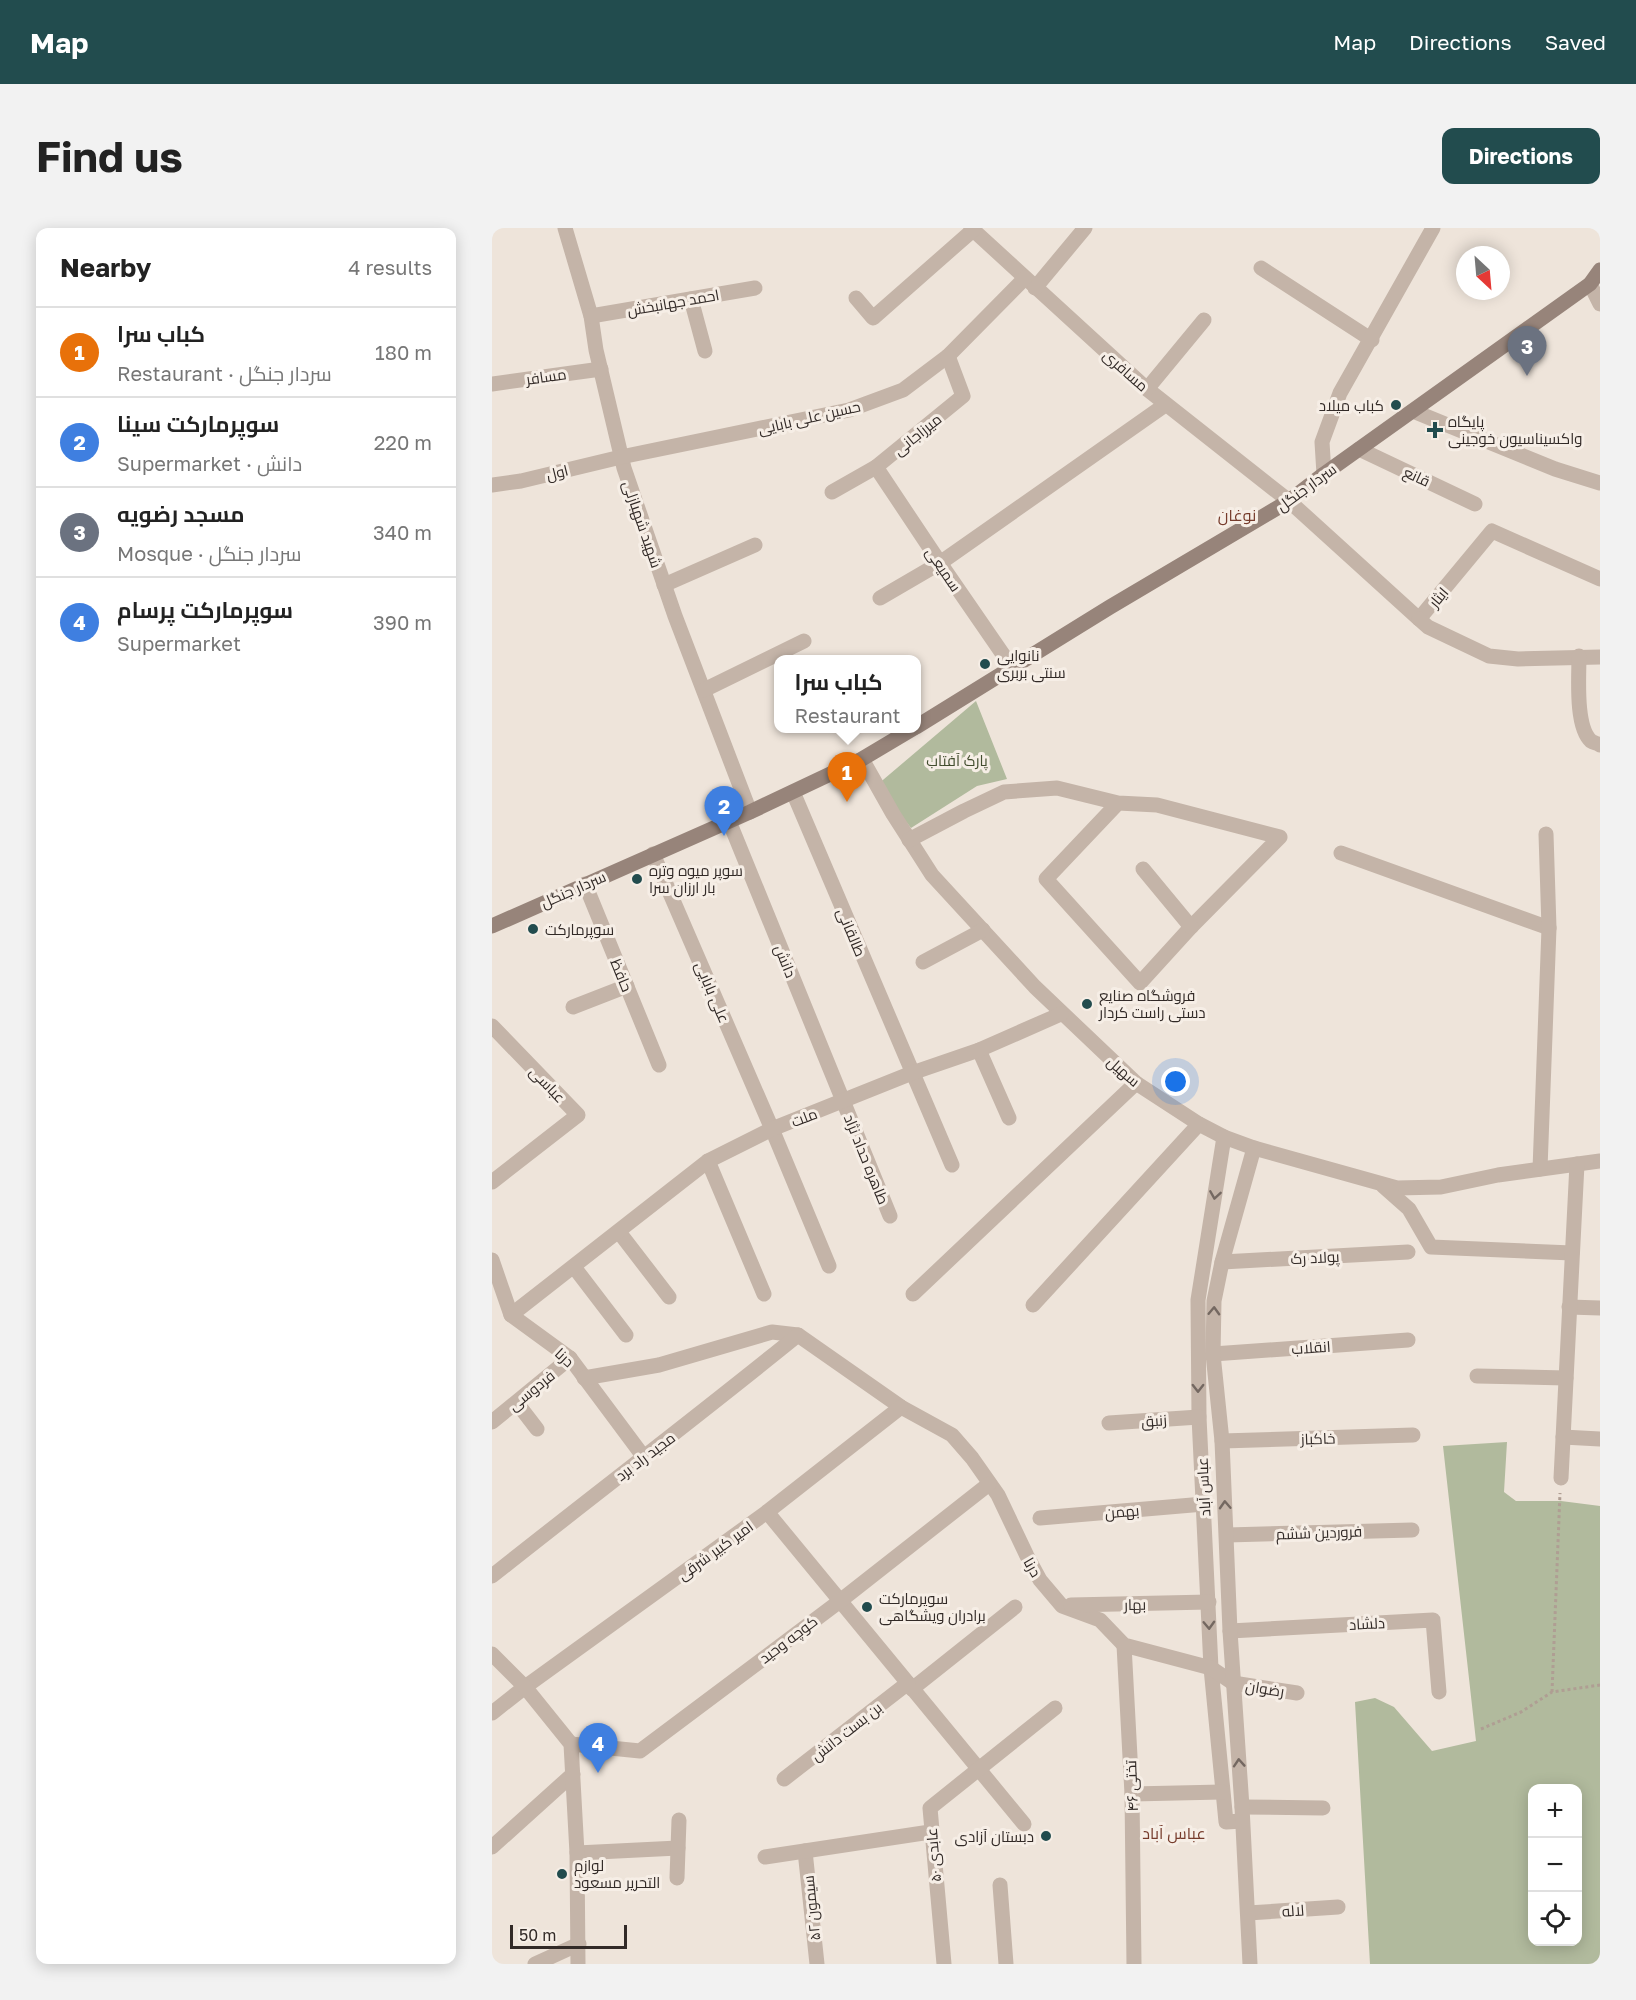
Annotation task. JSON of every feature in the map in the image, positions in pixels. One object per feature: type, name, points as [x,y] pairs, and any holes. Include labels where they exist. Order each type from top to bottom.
[{"type":"main road","name":"سردار جنگل","points":[[921,724],[1110,607],[1289,501],[1595,283],[1600,270]]},
{"type":"main road","name":"سردار جنگل","points":[[492,926],[793,792],[862,759],[906,733]]},
{"type":"street","name":"شهید شهبازلی","points":[[564,228],[591,316],[621,457],[664,585],[750,812]]},
{"type":"street","name":"حسین علی بابایی","points":[[621,457],[849,410],[903,390],[948,356],[1030,283],[1085,228]]},
{"type":"street","points":[[1324,474],[1322,442],[1340,393],[1372,340],[1433,228]]},
{"type":"street","name":"مسافری","points":[[972,229],[1165,405],[1289,501]]},
{"type":"street","points":[[856,298],[873,318],[972,229]]},
{"type":"street","points":[[1261,268],[1372,340]]},
{"type":"street","points":[[1595,283],[1600,304]]},
{"type":"street","name":"احمد جهانبخش","points":[[591,316],[756,288]]},
{"type":"street","points":[[691,299],[705,351]]},
{"type":"street","points":[[1147,389],[1204,320]]},
{"type":"street","name":"میرزاجانی","points":[[832,492],[876,467],[963,396],[948,356]]},
{"type":"street","name":"مسافر","points":[[492,384],[601,369]]},
{"type":"street","points":[[880,598],[939,564],[1165,405]]},
{"type":"street","points":[[1413,411],[1555,469],[1600,483]]},
{"type":"street","name":"قانع","points":[[1359,449],[1475,504]]},
{"type":"street","name":"اول","points":[[492,485],[521,481],[621,457]]},
{"type":"street","name":"سمیعی","points":[[876,467],[939,564],[1013,669]]},
{"type":"street","name":"ایثار","points":[[1289,501],[1419,619],[1492,531],[1600,579]]},
{"type":"street","points":[[664,585],[755,545]]},
{"type":"street","points":[[1419,619],[1428,627],[1489,656],[1518,659],[1600,657]]},
{"type":"street","points":[[775,655],[804,641]]},
{"type":"street","points":[[704,690],[774,656]]},
{"type":"street","points":[[1578,656],[1582,721],[1590,740],[1600,745]]},
{"type":"street","name":"سهیل","points":[[862,759],[932,875],[1061,1014],[1136,1083],[1199,1124],[1224,1137],[1254,1148],[1396,1188],[1441,1187],[1498,1174],[1600,1161]]},
{"type":"street","points":[[909,840],[1004,792],[1057,788],[1118,803],[1157,805],[1280,837],[1191,927],[1140,983],[1046,879],[1118,803]]},
{"type":"street","name":"طالقانی","points":[[793,792],[952,1165]]},
{"type":"street","name":"دانش","points":[[729,821],[843,1102]]},
{"type":"street","points":[[1540,1169],[1549,928],[1546,834]]},
{"type":"street","points":[[1341,853],[1549,928]]},
{"type":"street","name":"علی بابایی","points":[[653,854],[829,1266]]},
{"type":"street","points":[[1143,869],[1191,927]]},
{"type":"street","name":"حافظ","points":[[585,884],[659,1065]]},
{"type":"street","points":[[923,962],[983,930]]},
{"type":"street","points":[[573,1007],[627,986]]},
{"type":"street","name":"ملت","points":[[511,1315],[708,1161],[772,1129],[912,1073],[979,1050],[1061,1014]]},
{"type":"street","name":"عباسی","points":[[492,1026],[578,1115],[492,1182]]},
{"type":"street","points":[[979,1050],[1009,1118]]},
{"type":"street","points":[[913,1294],[1136,1083]]},
{"type":"street","name":"طاهره حداد نژاد","points":[[843,1102],[890,1216]]},
{"type":"street","points":[[1034,1305],[1199,1124]]},
{"type":"street","name":"عباس آباد","points":[[1224,1137],[1198,1300],[1199,1417],[1211,1668],[1226,1822],[1242,1814]]},
{"type":"street","name":"عباس آباد","points":[[1250,1964],[1230,1631],[1222,1441],[1213,1354],[1214,1301],[1222,1262],[1254,1148]]},
{"type":"street","points":[[708,1161],[764,1294]]},
{"type":"street","points":[[1561,1478],[1577,1164]]},
{"type":"street","points":[[1383,1186],[1408,1209],[1431,1247],[1572,1253]]},
{"type":"street","points":[[619,1232],[669,1297]]},
{"type":"street","name":"پولاد رک","points":[[1222,1262],[1408,1252]]},
{"type":"street","points":[[492,1260],[511,1315]]},
{"type":"street","points":[[574,1267],[626,1335]]},
{"type":"street","points":[[1569,1307],[1600,1308]]},
{"type":"street","name":"درنا","points":[[511,1315],[570,1358],[643,1456]]},
{"type":"street","points":[[584,1378],[659,1365],[772,1332],[798,1335]]},
{"type":"street","name":"درنا","points":[[798,1335],[902,1407],[952,1435],[972,1458],[998,1495],[1040,1580],[1062,1606],[1100,1620],[1124,1645]]},
{"type":"street","name":"مجید راد برد","points":[[492,1576],[798,1335]]},
{"type":"street","name":"انقلاب","points":[[1213,1354],[1408,1340]]},
{"type":"street","name":"فردوسی","points":[[492,1422],[570,1358]]},
{"type":"street","points":[[1477,1376],[1566,1378]]},
{"type":"street","points":[[517,1403],[537,1429]]},
{"type":"street","name":"امیر کبیر شرقی","points":[[492,1713],[767,1512],[902,1407]]},
{"type":"street","name":"زنبق","points":[[1108,1423],[1199,1417]]},
{"type":"street","name":"خاکباز","points":[[1222,1441],[1413,1435]]},
{"type":"street","points":[[1563,1437],[1600,1439]]},
{"type":"street","name":"کوچه وحید","points":[[571,1744],[640,1751],[989,1484]]},
{"type":"street","name":"بهمن","points":[[1041,1518],[1204,1504]]},
{"type":"street","points":[[767,1512],[1024,1824]]},
{"type":"street","name":"فروردین ششم","points":[[1227,1535],[1412,1530]]},
{"type":"street","name":"بهار","points":[[1062,1606],[1209,1602]]},
{"type":"street","name":"بن بست دانش","points":[[784,1779],[1015,1607]]},
{"type":"street","name":"دلشاد","points":[[1230,1631],[1433,1620],[1439,1692]]},
{"type":"street","points":[[1124,1645],[1211,1668],[1233,1683]]},
{"type":"street","name":"تختی ۴۶","points":[[1124,1645],[1132,1794],[1134,1964]]},
{"type":"street","points":[[492,1654],[525,1687],[571,1744],[577,1853],[578,1964]]},
{"type":"street","name":"رضوان","points":[[1233,1683],[1297,1693]]},
{"type":"street","points":[[979,1770],[1055,1707]]},
{"type":"street","name":"عابدی ۵۰","points":[[944,1964],[930,1832],[930,1808],[979,1770]]},
{"type":"street","points":[[492,1847],[573,1774]]},
{"type":"street","points":[[1132,1794],[1222,1792]]},
{"type":"street","points":[[1242,1814],[1323,1808]]},
{"type":"street","points":[[676,1878],[679,1820]]},
{"type":"street","points":[[765,1857],[930,1832]]},
{"type":"street","points":[[577,1853],[678,1848]]},
{"type":"street","name":"سیمون ۵۲","points":[[805,1851],[817,1964]]},
{"type":"street","points":[[1000,1885],[1006,1964]]},
{"type":"street","name":"لاله","points":[[1248,1913],[1338,1907]]},
{"type":"street","points":[[535,1964],[579,1944]]},
{"type":"path","points":[[1552,1692],[1561,1478]]},
{"type":"path","points":[[1481,1729],[1521,1712],[1552,1692],[1600,1685]]},
{"type":"green space","name":"پارک آفتاب","points":[[976,701],[1007,779],[977,786],[911,828],[877,785]]},
{"type":"green space","points":[[1507,1442],[1504,1492],[1516,1501],[1561,1501],[1600,1506],[1600,1964],[1370,1964],[1355,1702],[1375,1698],[1394,1707],[1432,1751],[1476,1741],[1443,1446]]},
{"type":"place","name":"مسجد رضویه","points":[[1527,376]]},
{"type":"place","name":"کباب میلاد","points":[[1396,405]]},
{"type":"place","name":"پایگاه واکسیناسیون خوجینی","points":[[1435,430]]},
{"type":"place","name":"نانوایی سنتی بربری","points":[[985,664]]},
{"type":"place","name":"کباب سرا","points":[[847,802]]},
{"type":"place","name":"سوپرمارکت سینا","points":[[724,836]]},
{"type":"place","name":"سوپر میوه وتره بار ارزان سرا","points":[[637,879]]},
{"type":"place","name":"سوپرمارکت","points":[[533,929]]},
{"type":"place","name":"فروشگاه صنایع دستی راست کردار","points":[[1087,1004]]},
{"type":"place","name":"سوپرمارکت برادران ویشگاهی","points":[[867,1607]]},
{"type":"place","name":"سوپرمارکت پرسام","points":[[598,1773]]},
{"type":"place","name":"دبستان آزادی","points":[[1046,1836]]},
{"type":"place","name":"لوازم التحریر مسعود","points":[[562,1874]]},
{"type":"district","name":"نوغان","points":[[1237,515]]},
{"type":"district","name":"عباس آباد","points":[[1174,1833]]}]
